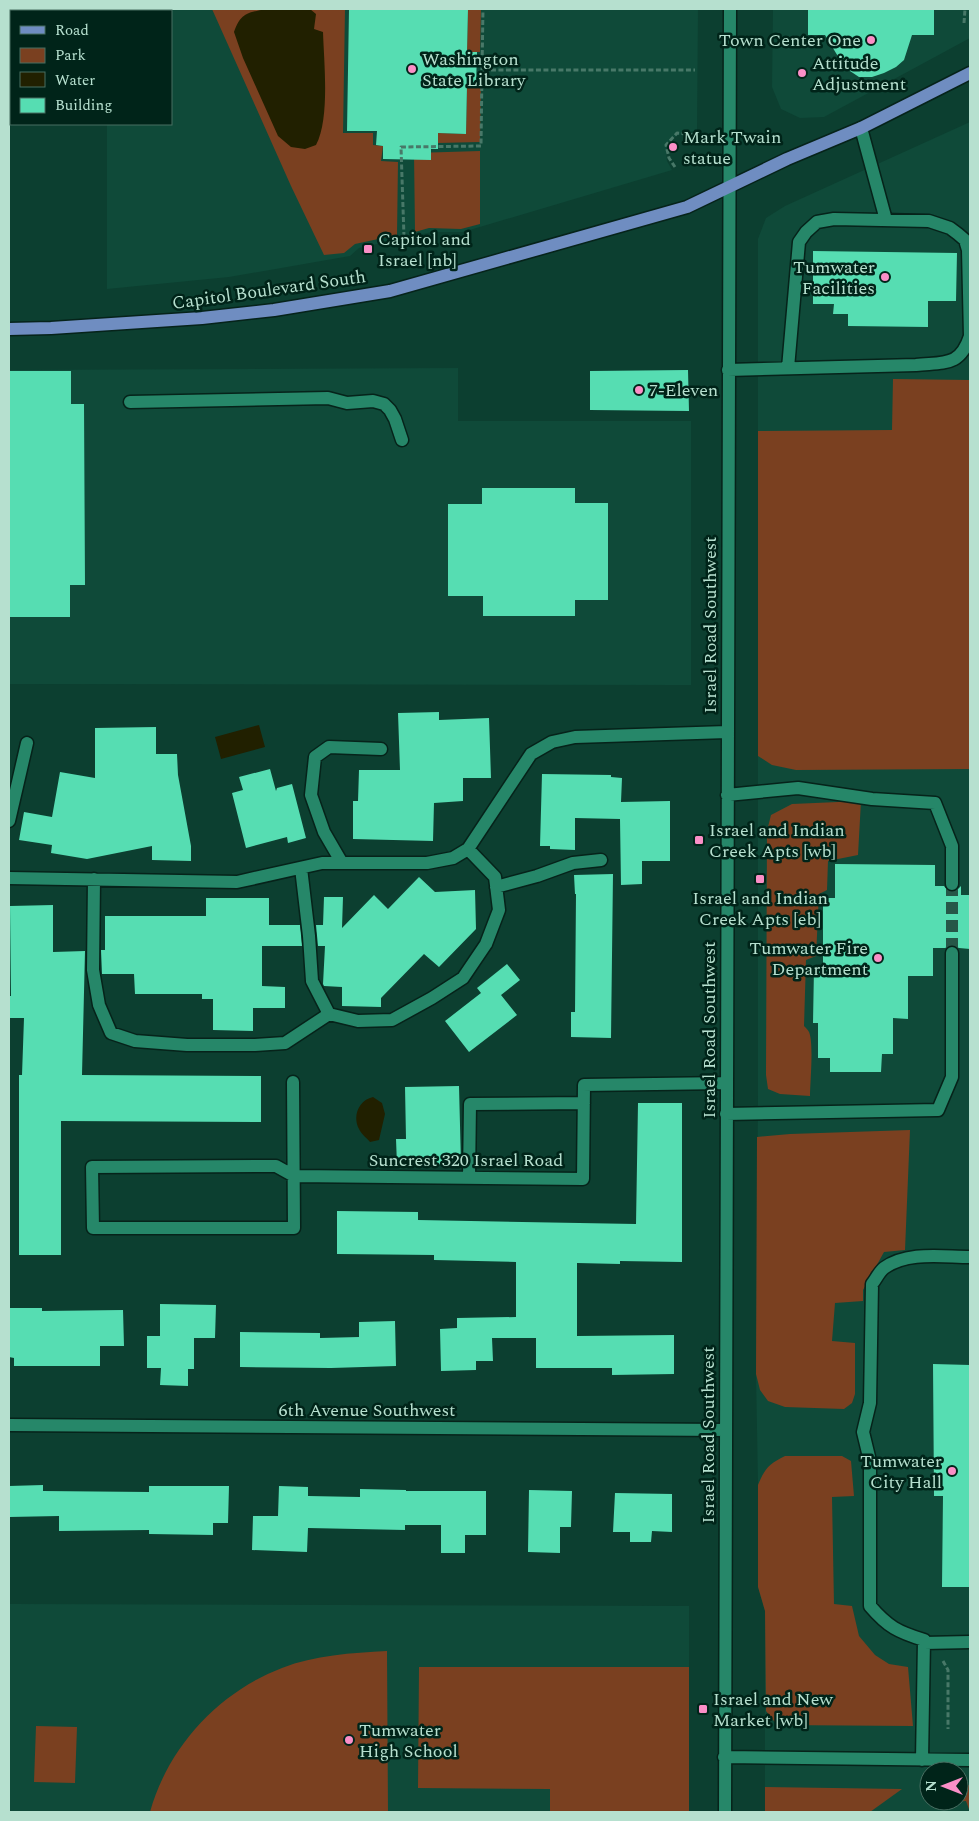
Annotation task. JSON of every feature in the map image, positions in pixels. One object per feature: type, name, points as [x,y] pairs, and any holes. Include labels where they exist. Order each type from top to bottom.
[{"type":"main road","name":"Capitol Boulevard South","points":[[9,329],[202,318],[274,310],[390,291],[687,207],[788,159],[861,128],[970,73]]},
{"type":"street","name":"Israel Road Southwest","points":[[724,1812],[730,9]]},
{"type":"street","points":[[861,128],[886,220]]},
{"type":"street","points":[[728,370],[788,368],[932,363],[947,362],[960,357],[966,348],[970,336],[968,250],[965,240],[950,228],[929,221],[834,219],[817,222],[799,242],[796,258],[788,368]]},
{"type":"street","points":[[130,402],[328,398],[348,403],[372,401],[384,404],[390,410],[402,440]]},
{"type":"street","points":[[9,878],[237,882],[322,863],[427,863],[453,858],[468,849],[530,754],[552,742],[575,737],[727,732]]},
{"type":"street","points":[[9,821],[27,743]]},
{"type":"street","points":[[342,863],[324,832],[311,794],[315,757],[329,747],[381,749]]},
{"type":"street","points":[[727,794],[798,788],[872,799],[935,802],[952,846],[952,884]]},
{"type":"street","points":[[94,879],[93,970],[99,1005],[111,1033],[135,1041],[188,1045],[285,1043],[329,1014],[358,1021],[392,1020],[463,978],[486,944],[499,910],[495,877],[468,849]]},
{"type":"street","points":[[496,887],[537,876],[572,863],[601,860]]},
{"type":"street","points":[[301,868],[310,936],[312,982],[329,1014]]},
{"type":"street","points":[[726,1114],[938,1110],[952,1077],[952,953]]},
{"type":"street","points":[[293,1082],[294,1176]]},
{"type":"street","name":"Suncrest 320 Israel Road","points":[[294,1176],[294,1228],[92,1228],[92,1167],[276,1166],[294,1176],[583,1179],[584,1085],[726,1083]]},
{"type":"street","points":[[469,1178],[470,1104],[584,1103]]},
{"type":"street","points":[[922,1760],[924,1640],[905,1634],[883,1622],[870,1606],[870,1461],[863,1432],[870,1403],[872,1284],[882,1269],[898,1260],[911,1257],[970,1257]]},
{"type":"street","name":"6th Avenue Southwest","points":[[9,1425],[726,1430]]},
{"type":"street","points":[[924,1643],[970,1642]]},
{"type":"street","points":[[724,1757],[970,1760]]},
{"type":"path","points":[[404,236],[401,147],[481,146],[484,9]]},
{"type":"path","points":[[964,9],[964,23]]},
{"type":"path","points":[[482,70],[695,70]]},
{"type":"path","points":[[675,167],[669,158],[666,145],[677,133],[695,135]]},
{"type":"path","points":[[944,1661],[948,1670],[948,1729]]},
{"type":"shaded area","points":[[698,9],[697,131],[685,132],[671,139],[666,150],[667,161],[672,170],[463,232],[432,232],[359,248],[350,256],[229,277],[107,289],[107,125],[172,125],[172,10],[107,10]]},
{"type":"shaded area","points":[[773,9],[970,9],[970,38],[824,117],[800,118],[781,109],[772,87]]},
{"type":"shaded area","points":[[970,122],[970,1812],[765,1812],[765,1611],[758,1587],[756,1374],[758,1095],[758,239],[766,218],[785,206]]},
{"type":"shaded area","points":[[458,368],[458,421],[691,421],[691,685],[9,684],[9,370]]},
{"type":"shaded area","name":"Tumwater High School","points":[[9,1604],[689,1606],[689,1812],[9,1812]]},
{"type":"green space","points":[[212,9],[345,9],[343,133],[373,133],[373,145],[383,146],[381,161],[398,162],[397,235],[355,244],[344,253],[324,255]]},
{"type":"green space","points":[[468,9],[481,9],[480,52],[467,52]]},
{"type":"green space","points":[[467,86],[481,86],[480,142],[438,143],[438,133],[466,134]]},
{"type":"green space","points":[[480,151],[480,224],[461,229],[429,228],[415,232],[414,153]]},
{"type":"green space","points":[[893,379],[970,380],[970,769],[796,770],[772,765],[758,756],[758,431],[892,430]]},
{"type":"green space","points":[[861,801],[858,855],[828,861],[827,890],[819,894],[816,956],[806,960],[804,1026],[809,1032],[811,1045],[810,1096],[780,1094],[768,1089],[766,1075],[767,831],[771,815],[792,804]]},
{"type":"green space","points":[[910,1130],[905,1250],[884,1252],[863,1290],[863,1301],[835,1303],[832,1341],[855,1343],[855,1394],[852,1403],[844,1409],[785,1407],[768,1401],[760,1390],[756,1374],[757,1137]]},
{"type":"green space","points":[[785,1456],[842,1456],[851,1461],[854,1496],[832,1497],[834,1604],[852,1606],[859,1636],[875,1655],[889,1664],[908,1667],[913,1726],[777,1725],[766,1711],[765,1611],[758,1587],[758,1485],[768,1467]]},
{"type":"green space","points":[[387,1651],[388,1812],[150,1812],[158,1788],[169,1765],[183,1744],[217,1707],[237,1691],[259,1678],[307,1660],[320,1657]]},
{"type":"green space","points":[[419,1667],[689,1667],[689,1812],[550,1812],[550,1789],[418,1788]]},
{"type":"green space","points":[[36,1726],[77,1727],[75,1783],[34,1782]]},
{"type":"green space","points":[[970,1785],[970,1812],[969,1809]]},
{"type":"green space","points":[[765,1787],[902,1789],[870,1812],[765,1812]]},
{"type":"water","points":[[266,9],[310,9],[316,14],[314,29],[323,32],[325,106],[323,121],[316,145],[305,149],[291,147],[278,136],[243,58],[234,32],[242,17]]},
{"type":"water","points":[[259,725],[265,747],[221,759],[215,737]]},
{"type":"water","points":[[373,1097],[382,1103],[385,1114],[379,1140],[370,1142],[360,1131],[356,1119],[358,1109],[364,1101]]},
{"type":"building","name":"Washington State Library","points":[[349,9],[468,9],[467,52],[477,52],[476,86],[467,86],[466,134],[438,133],[438,149],[431,149],[431,160],[383,159],[383,146],[376,145],[377,131],[347,131]]},
{"type":"building","name":"Town Center One","points":[[808,9],[934,9],[934,35],[912,35],[904,60],[896,67],[872,77],[859,77],[842,63],[825,35],[808,35]]},
{"type":"building","name":"Tumwater Facilities","points":[[813,251],[957,253],[956,301],[928,301],[928,327],[848,326],[848,314],[833,314],[834,304],[813,304]]},
{"type":"building","name":"7-Eleven","points":[[688,370],[689,411],[590,410],[590,371]]},
{"type":"building","points":[[9,371],[71,371],[71,404],[84,404],[85,585],[70,585],[70,617],[9,617]]},
{"type":"building","points":[[482,488],[575,488],[575,503],[608,503],[608,600],[575,600],[575,616],[483,616],[483,596],[448,596],[448,504],[482,504]]},
{"type":"building","points":[[439,712],[439,720],[489,718],[491,778],[463,778],[463,801],[434,803],[433,841],[353,839],[353,801],[358,801],[359,770],[400,770],[398,713]]},
{"type":"building","points":[[156,727],[156,754],[177,754],[178,775],[191,846],[191,861],[152,860],[152,846],[87,859],[51,853],[52,845],[19,840],[24,812],[52,817],[60,772],[95,778],[95,728]]},
{"type":"building","points":[[270,769],[276,791],[277,788],[292,784],[306,838],[288,843],[287,837],[246,848],[232,793],[243,790],[239,777]]},
{"type":"building","points":[[542,774],[611,775],[611,777],[622,778],[621,802],[670,801],[670,861],[642,861],[642,884],[621,885],[620,819],[575,818],[575,850],[550,849],[550,846],[540,846]]},
{"type":"building","name":"Tumwater Fire Department","points":[[835,864],[935,865],[935,886],[944,886],[948,891],[952,892],[961,886],[961,895],[970,895],[970,949],[952,945],[945,948],[933,948],[933,976],[908,976],[908,1019],[893,1018],[893,1054],[882,1054],[881,1072],[830,1072],[830,1058],[818,1058],[818,1023],[813,1023],[814,968],[823,968],[823,898],[835,898]]},
{"type":"building","points":[[613,874],[611,1038],[571,1037],[571,1012],[575,1012],[576,894],[574,875]]},
{"type":"building","points":[[419,877],[435,892],[475,890],[476,929],[439,967],[424,954],[381,998],[381,1007],[342,1006],[342,987],[324,986],[323,984],[325,946],[318,946],[316,925],[323,925],[324,897],[343,897],[342,928],[374,895],[388,909]]},
{"type":"building","points":[[206,898],[269,898],[269,925],[300,925],[302,946],[262,946],[262,986],[285,987],[285,1008],[253,1008],[253,1031],[213,1030],[213,999],[202,999],[202,994],[135,994],[134,974],[102,974],[101,950],[105,950],[105,916],[206,916]]},
{"type":"building","points":[[53,905],[53,952],[85,951],[82,1075],[261,1076],[261,1122],[61,1121],[61,1255],[19,1255],[19,1075],[22,1075],[24,1018],[9,1018],[9,996],[11,996],[10,906]]},
{"type":"building","points":[[507,964],[520,980],[501,995],[517,1015],[469,1052],[445,1021],[481,993],[477,988]]},
{"type":"building","points":[[459,1086],[461,1164],[397,1165],[396,1139],[406,1139],[405,1087]]},
{"type":"building","points":[[638,1103],[682,1103],[682,1262],[620,1261],[620,1264],[577,1263],[577,1336],[674,1335],[674,1374],[612,1375],[612,1368],[536,1368],[536,1338],[492,1338],[493,1361],[476,1361],[476,1370],[441,1371],[440,1329],[457,1328],[457,1318],[516,1317],[516,1262],[434,1260],[434,1255],[337,1254],[337,1211],[418,1212],[418,1220],[636,1224]]},
{"type":"building","points":[[160,1304],[216,1305],[215,1338],[194,1338],[194,1369],[188,1369],[188,1386],[160,1385],[161,1368],[147,1368],[147,1336],[160,1336]]},
{"type":"building","points":[[9,1308],[42,1308],[42,1311],[123,1310],[124,1346],[100,1346],[100,1366],[14,1366],[14,1358],[9,1357]]},
{"type":"building","points":[[395,1321],[396,1366],[331,1368],[240,1367],[240,1332],[320,1333],[320,1338],[359,1337],[359,1322]]},
{"type":"building","name":"Tumwater City Hall","points":[[933,1364],[970,1365],[970,1587],[942,1587],[943,1496],[934,1496]]},
{"type":"building","points":[[43,1485],[43,1491],[149,1492],[149,1486],[229,1486],[228,1523],[213,1523],[213,1535],[149,1534],[149,1530],[59,1531],[59,1516],[9,1517],[9,1486]]},
{"type":"building","points":[[279,1486],[308,1487],[308,1496],[360,1497],[360,1489],[486,1491],[486,1535],[465,1535],[465,1553],[441,1553],[441,1525],[405,1525],[405,1530],[308,1528],[307,1552],[252,1550],[253,1516],[278,1516]]},
{"type":"building","points":[[529,1490],[572,1491],[571,1527],[560,1527],[560,1553],[528,1552]]},
{"type":"building","points":[[615,1493],[672,1494],[672,1532],[652,1531],[651,1542],[630,1542],[630,1532],[613,1532]]},
{"type":"tunnel","points":[[952,884],[952,953]]},
{"type":"place","name":"Town Center One","points":[[871,40]]},
{"type":"place","name":"Washington State Library","points":[[412,69]]},
{"type":"place","name":"Attitude Adjustment","points":[[802,73]]},
{"type":"place","name":"Mark Twain statue","points":[[673,147]]},
{"type":"place","name":"Capitol and Israel [nb]","points":[[368,249]]},
{"type":"place","name":"Tumwater Facilities","points":[[885,277]]},
{"type":"place","name":"7-Eleven","points":[[639,390]]},
{"type":"place","name":"Israel and Indian Creek Apts [wb]","points":[[699,840]]},
{"type":"place","name":"Israel and Indian Creek Apts [eb]","points":[[760,879]]},
{"type":"place","name":"Tumwater Fire Department","points":[[878,958]]},
{"type":"place","name":"Tumwater City Hall","points":[[952,1471]]},
{"type":"place","name":"Israel and New Market [wb]","points":[[703,1709]]},
{"type":"place","name":"Tumwater High School","points":[[349,1740]]}]
